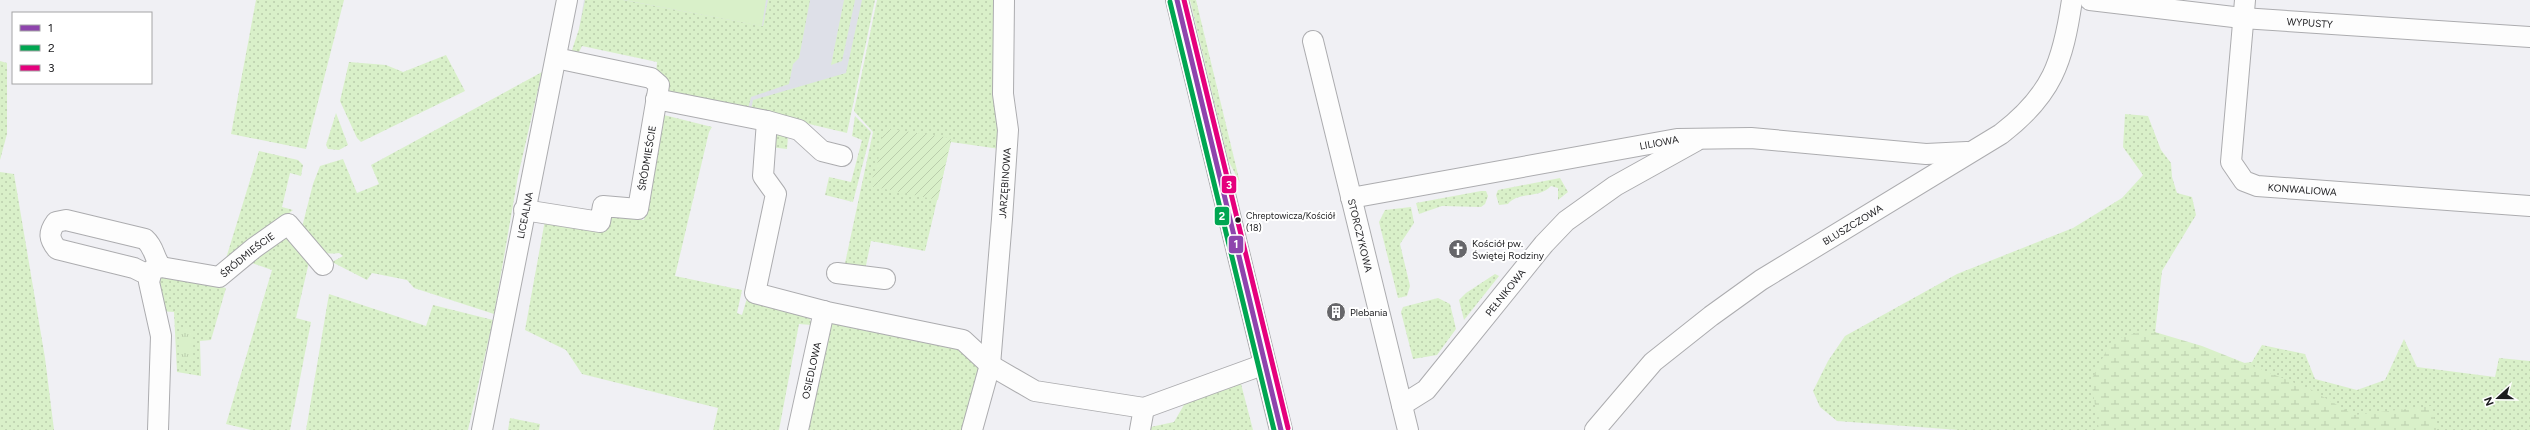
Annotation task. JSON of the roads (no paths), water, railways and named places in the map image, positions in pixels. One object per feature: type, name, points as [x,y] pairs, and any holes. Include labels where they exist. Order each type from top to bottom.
[{"type":"main road","points":[[1177,0],[1281,430]]},
{"type":"street","name":"LICEALNA","points":[[482,430],[524,210],[567,0]]},
{"type":"street","name":"JARZĘBINOWA","points":[[990,365],[1008,130],[1003,94],[1004,0]]},
{"type":"street","name":"BLUSZCZOWA","points":[[1595,430],[1653,362],[1705,320],[1761,280],[2001,134],[2025,115],[2055,75],[2066,37],[2072,0]]},
{"type":"street","name":"WYPUSTY","points":[[2090,0],[2243,9],[2530,37]]},
{"type":"street","name":"KONWALIOWA","points":[[2243,9],[2231,162],[2236,172],[2244,181],[2257,186],[2530,206]]},
{"type":"street","name":"STORCZYKOWA","points":[[1313,41],[1408,430]]},
{"type":"street","name":"ŚRÓDMIEŚCIE","points":[[524,210],[600,222],[603,206],[638,209],[659,85],[651,78],[556,58]]},
{"type":"street","points":[[656,99],[767,121],[799,130],[822,151],[842,156]]},
{"type":"street","points":[[767,121],[763,176],[776,194],[748,291],[827,306],[963,340],[990,365],[1034,391],[1144,408],[1265,364]]},
{"type":"street","name":"LILIOWA","points":[[1351,198],[1677,139],[1750,138],[1926,154],[1971,152]]},
{"type":"street","name":"PEŁNIKOWA","points":[[1402,405],[1426,390],[1544,244],[1562,226],[1621,183],[1699,139]]},
{"type":"street","points":[[1609,151],[1616,161],[1621,183]]},
{"type":"street","points":[[154,271],[134,268],[57,249],[50,241],[50,230],[56,222],[66,220],[145,239],[153,247],[155,258],[154,271],[149,282],[161,336],[158,430]]},
{"type":"street","name":"ŚRÓDMIEŚCIE","points":[[154,271],[219,277],[254,248],[288,224],[323,265]]},
{"type":"street","points":[[837,273],[885,279]]},
{"type":"street","name":"OSIEDLOWA","points":[[798,430],[827,306]]},
{"type":"street","points":[[972,430],[990,365]]},
{"type":"street","points":[[1140,430],[1144,408]]},
{"type":"place","name":"Chreptowicza/Kościół (18)","points":[[1238,220]]},
{"type":"place","name":"Kościół pw. Świętej Rodziny","points":[[1458,249]]},
{"type":"place","name":"Plebania","points":[[1336,312]]}]
